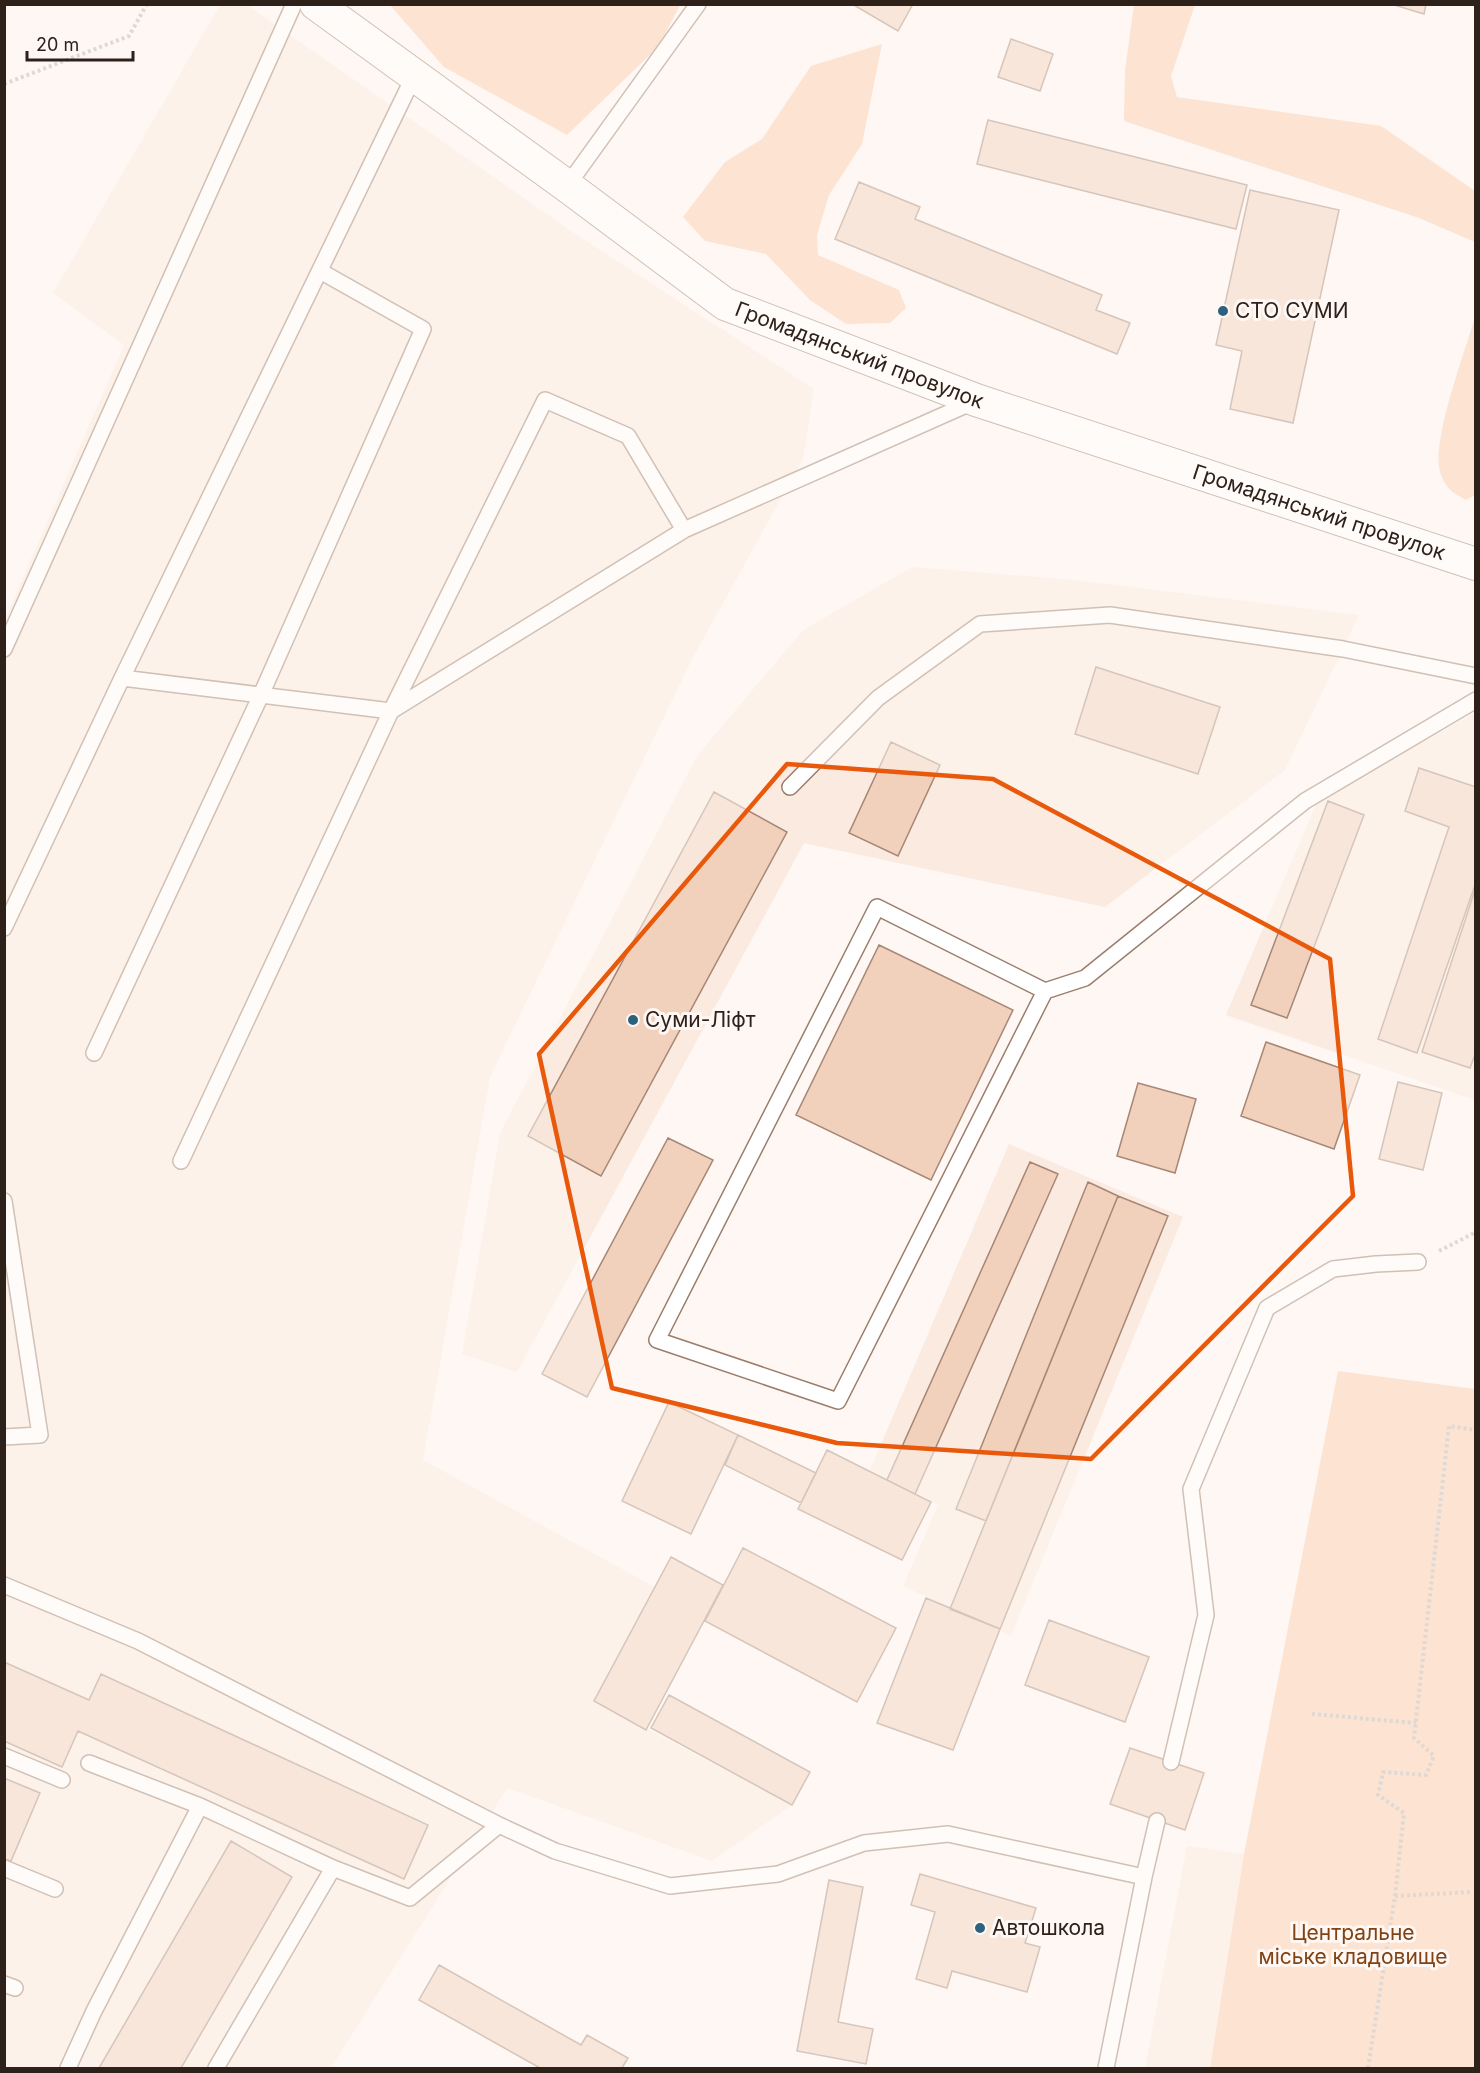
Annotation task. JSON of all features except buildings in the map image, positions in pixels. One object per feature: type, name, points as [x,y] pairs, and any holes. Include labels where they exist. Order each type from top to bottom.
[{"type":"street","name":"Громадянський провулок","points":[[316,4],[725,304],[976,400],[1475,561]]},
{"type":"lane","points":[[4,649],[294,4]]},
{"type":"lane","points":[[567,186],[698,4]]},
{"type":"lane","points":[[4,928],[122,678],[414,76]]},
{"type":"lane","points":[[94,1053],[261,695],[423,329],[320,271]]},
{"type":"lane","points":[[181,1161],[390,711],[545,400],[628,436],[684,530]]},
{"type":"lane","points":[[122,678],[390,711],[684,530],[976,400]]},
{"type":"lane","points":[[790,787],[878,698],[980,624],[1110,615],[1343,649],[1476,676]]},
{"type":"lane","points":[[1045,991],[838,1401],[657,1340],[877,907],[1045,991],[1085,978],[1305,801],[1476,700]]},
{"type":"lane","points":[[4,1201],[40,1435],[4,1437]]},
{"type":"lane","points":[[1171,1762],[1206,1615],[1191,1489],[1267,1308],[1334,1269],[1418,1262]]},
{"type":"lane","points":[[4,1585],[138,1641],[499,1825],[555,1851],[670,1886],[778,1874],[864,1843],[948,1834],[1144,1877]]},
{"type":"lane","points":[[4,1756],[62,1780]]},
{"type":"lane","points":[[89,1763],[200,1806],[333,1868],[410,1898],[499,1825]]},
{"type":"lane","points":[[68,2068],[94,2011],[200,1806]]},
{"type":"lane","points":[[1106,2068],[1157,1821]]},
{"type":"lane","points":[[4,1868],[55,1889]]},
{"type":"lane","points":[[216,2068],[333,1868]]},
{"type":"path","points":[[4,84],[129,36],[147,4]]},
{"type":"path","points":[[1418,1262],[1476,1232]]},
{"type":"path","points":[[1368,2068],[1395,1896],[1404,1813],[1378,1795],[1383,1772],[1426,1775],[1434,1756],[1414,1738],[1449,1426],[1476,1430]]},
{"type":"path","points":[[1312,1714],[1416,1723]]},
{"type":"path","points":[[1395,1896],[1473,1892]]},
{"type":"highlighted area","points":[[787,764],[993,779],[1330,959],[1353,1196],[1091,1459],[837,1443],[612,1388],[539,1054]]},
{"type":"shaded area","points":[[220,5],[247,5],[577,235],[814,389],[803,459],[692,659],[490,1077],[423,1460],[655,1587],[594,1701],[792,1805],[712,1861],[507,1788],[331,2068],[5,2068],[5,619],[124,345],[53,293]]},
{"type":"shaded area","name":"Суми-Ліфт","points":[[912,567],[1074,580],[1359,615],[1285,770],[1105,907],[804,843],[517,1372],[462,1354],[500,1133],[697,756],[803,630]]},
{"type":"shaded area","points":[[1475,713],[1475,1100],[1226,1015],[1318,800]]},
{"type":"shaded area","points":[[1009,1144],[1183,1217],[1011,1636],[903,1586],[938,1505],[870,1470]]},
{"type":"shaded area","points":[[1187,1846],[1244,1854],[1210,2068],[1145,2068]]},
{"type":"green space","points":[[390,5],[680,5],[659,46],[567,135],[444,67]]},
{"type":"green space","points":[[1134,5],[1195,5],[1171,76],[1177,97],[1381,126],[1475,191],[1475,242],[1419,218],[1124,121],[1125,70]]},
{"type":"green space","points":[[882,44],[862,144],[829,195],[817,235],[818,255],[899,290],[906,308],[890,323],[846,324],[810,300],[766,254],[705,241],[683,217],[725,162],[762,139],[811,66]]},
{"type":"green space","points":[[1475,317],[1475,495],[1466,500],[1445,484],[1439,461],[1440,443],[1450,397]]},
{"type":"green space","name":"Центральне міське кладовище","points":[[1338,1371],[1475,1389],[1475,2068],[1210,2068],[1244,1854]]},
{"type":"place","name":"СТО СУМИ","points":[[1223,311]]},
{"type":"place","name":"Суми-Ліфт","points":[[633,1020]]},
{"type":"place","name":"Автошкола","points":[[980,1928]]}]
